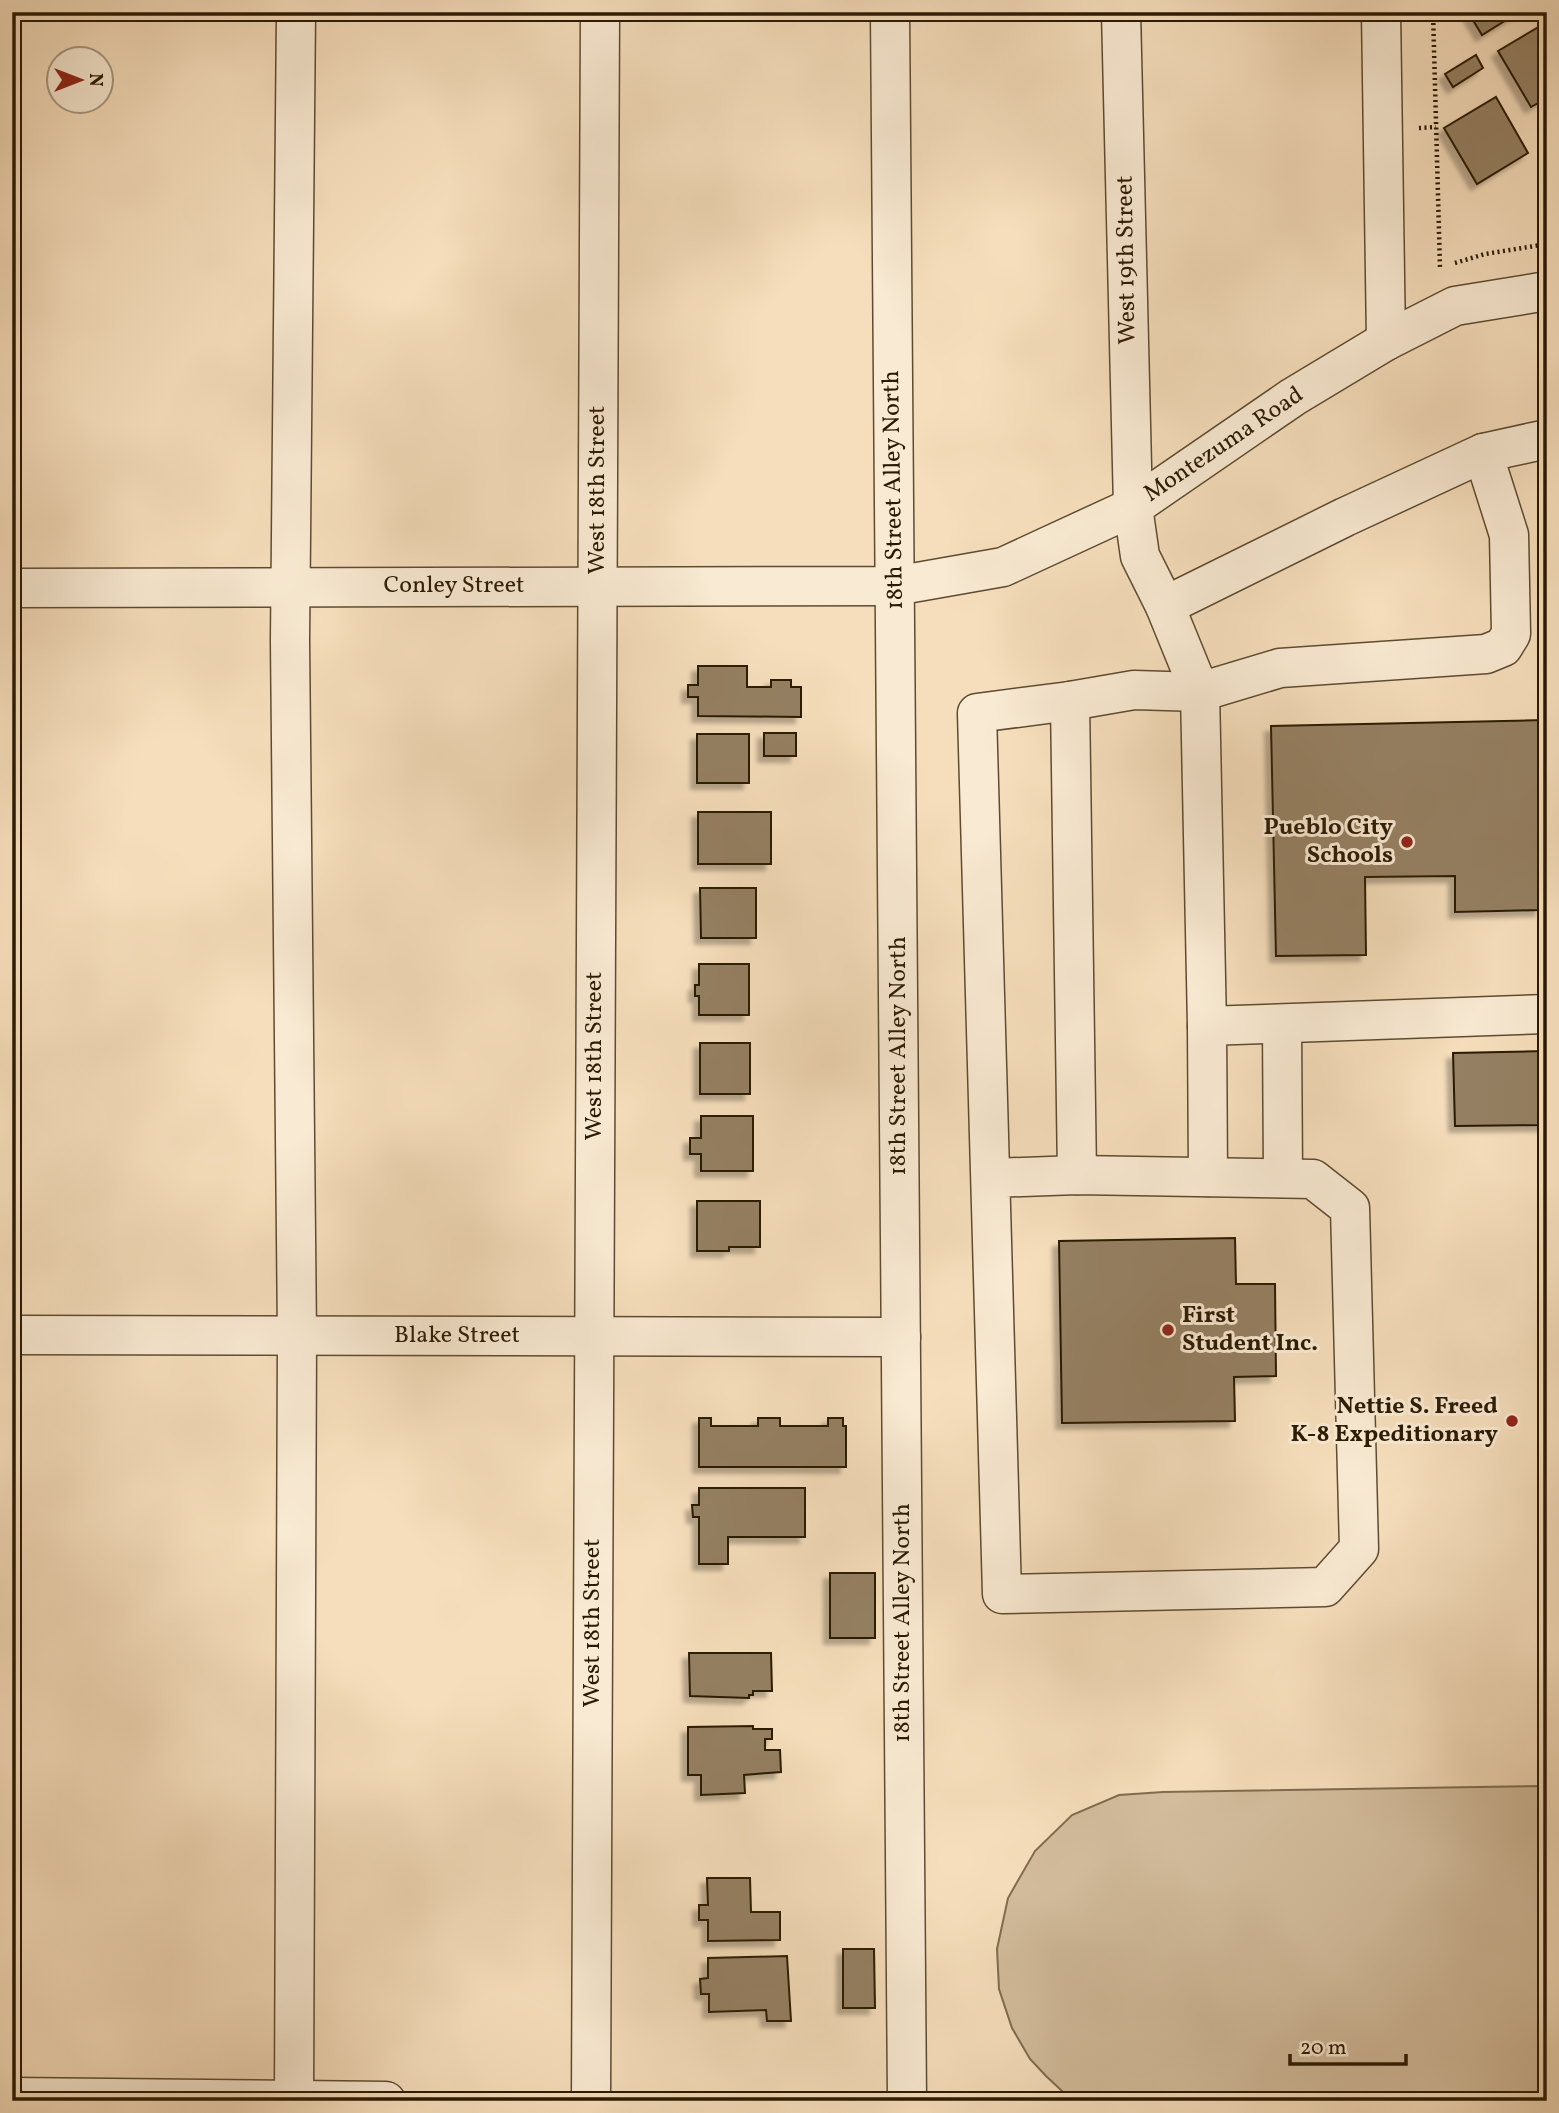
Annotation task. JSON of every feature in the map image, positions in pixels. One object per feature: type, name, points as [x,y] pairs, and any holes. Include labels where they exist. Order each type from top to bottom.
[{"type":"street","points":[[294,2100],[297,1336],[291,586],[296,12]]},
{"type":"street","name":"West 18th Street","points":[[591,2101],[600,12]]},
{"type":"street","name":"18th Street Alley North","points":[[890,12],[907,2101]]},
{"type":"street","name":"West 19th Street","points":[[1121,12],[1133,507],[1140,556],[1165,606],[1200,692]]},
{"type":"street","points":[[1381,12],[1386,341]]},
{"type":"street","name":"Montezuma Road","points":[[895,586],[1003,567],[1133,507],[1293,397],[1386,341],[1455,306],[1547,291]]},
{"type":"street","points":[[1165,606],[1345,517],[1483,453],[1547,439]]},
{"type":"street","points":[[992,1178],[1077,1175],[1313,1179],[1350,1208],[1359,1549],[1325,1587],[1002,1594],[977,713],[1135,690],[1200,692],[1280,668],[1486,654],[1503,647],[1511,634],[1508,535],[1483,453]]},
{"type":"street","name":"Conley Street","points":[[12,588],[895,586]]},
{"type":"street","points":[[1200,692],[1208,1177]]},
{"type":"street","points":[[1070,701],[1077,1175]]},
{"type":"street","points":[[1207,1026],[1547,1014]]},
{"type":"street","points":[[1282,1024],[1283,1178]]},
{"type":"street","name":"Blake Street","points":[[12,1335],[901,1337]]},
{"type":"street","points":[[12,2097],[386,2101]]},
{"type":"path","points":[[1433,12],[1438,269],[1485,254],[1547,244]]},
{"type":"shaded area","points":[[1547,1786],[1547,2101],[1082,2101],[1063,2092],[1046,2076],[1030,2059],[1012,2028],[999,1989],[997,1949],[1008,1898],[1035,1851],[1072,1815],[1119,1795],[1163,1792]]},
{"type":"building","points":[[1468,12],[1519,12],[1482,35]]},
{"type":"building","points":[[1547,22],[1547,98],[1531,107],[1498,51]]},
{"type":"building","points":[[1476,55],[1483,68],[1453,87],[1445,74]]},
{"type":"building","points":[[1496,97],[1528,153],[1477,184],[1444,128]]},
{"type":"building","points":[[698,666],[747,666],[747,687],[771,687],[771,680],[791,680],[791,687],[801,687],[801,717],[698,716],[698,697],[688,697],[688,685],[698,685]]},
{"type":"building","name":"Pueblo City Schools","points":[[1547,720],[1547,807],[1539,807],[1541,910],[1455,912],[1455,876],[1365,877],[1366,955],[1276,956],[1271,726]]},
{"type":"building","points":[[764,733],[796,733],[796,756],[764,756]]},
{"type":"building","points":[[697,734],[749,734],[749,783],[697,783]]},
{"type":"building","points":[[698,812],[771,812],[771,864],[698,864]]},
{"type":"building","points":[[700,888],[756,888],[756,938],[701,938]]},
{"type":"building","points":[[699,964],[749,964],[749,1015],[699,1015],[699,996],[695,996],[695,985],[699,985]]},
{"type":"building","points":[[700,1043],[750,1043],[750,1094],[700,1094]]},
{"type":"building","points":[[1547,1051],[1547,1125],[1455,1126],[1453,1053]]},
{"type":"building","points":[[701,1116],[753,1116],[753,1171],[701,1171],[701,1154],[690,1154],[690,1138],[701,1138]]},
{"type":"building","points":[[697,1201],[760,1201],[760,1247],[697,1251]]},
{"type":"building","name":"First Student Inc.","points":[[1235,1238],[1236,1284],[1275,1284],[1276,1376],[1234,1377],[1235,1421],[1062,1423],[1059,1241]]},
{"type":"building","points":[[699,1418],[711,1418],[711,1426],[758,1426],[758,1418],[780,1418],[780,1426],[828,1426],[828,1418],[843,1418],[843,1426],[846,1426],[846,1467],[699,1467]]},
{"type":"building","points":[[699,1488],[805,1488],[805,1537],[728,1537],[728,1564],[699,1564],[699,1517],[693,1517],[692,1505],[699,1505]]},
{"type":"building","points":[[830,1573],[875,1573],[875,1638],[830,1638]]},
{"type":"building","points":[[689,1653],[771,1653],[772,1691],[753,1691],[749,1698],[690,1696]]},
{"type":"building","points":[[753,1726],[753,1729],[772,1729],[772,1739],[765,1739],[765,1750],[780,1750],[781,1772],[744,1775],[745,1793],[701,1795],[701,1775],[688,1775],[688,1727]]},
{"type":"building","points":[[707,1878],[750,1878],[751,1912],[780,1912],[780,1940],[708,1941],[708,1920],[699,1920],[699,1905],[708,1905]]},
{"type":"building","points":[[843,1949],[874,1949],[875,2008],[843,2008]]},
{"type":"building","points":[[787,1956],[791,2021],[767,2021],[766,2010],[709,2012],[709,1994],[701,1994],[700,1979],[708,1978],[708,1958]]},
{"type":"place","name":"Pueblo City Schools","points":[[1407,842]]},
{"type":"place","name":"First Student Inc.","points":[[1168,1330]]},
{"type":"place","name":"Nettie S. Freed K-8 Expeditionary","points":[[1512,1421]]}]
